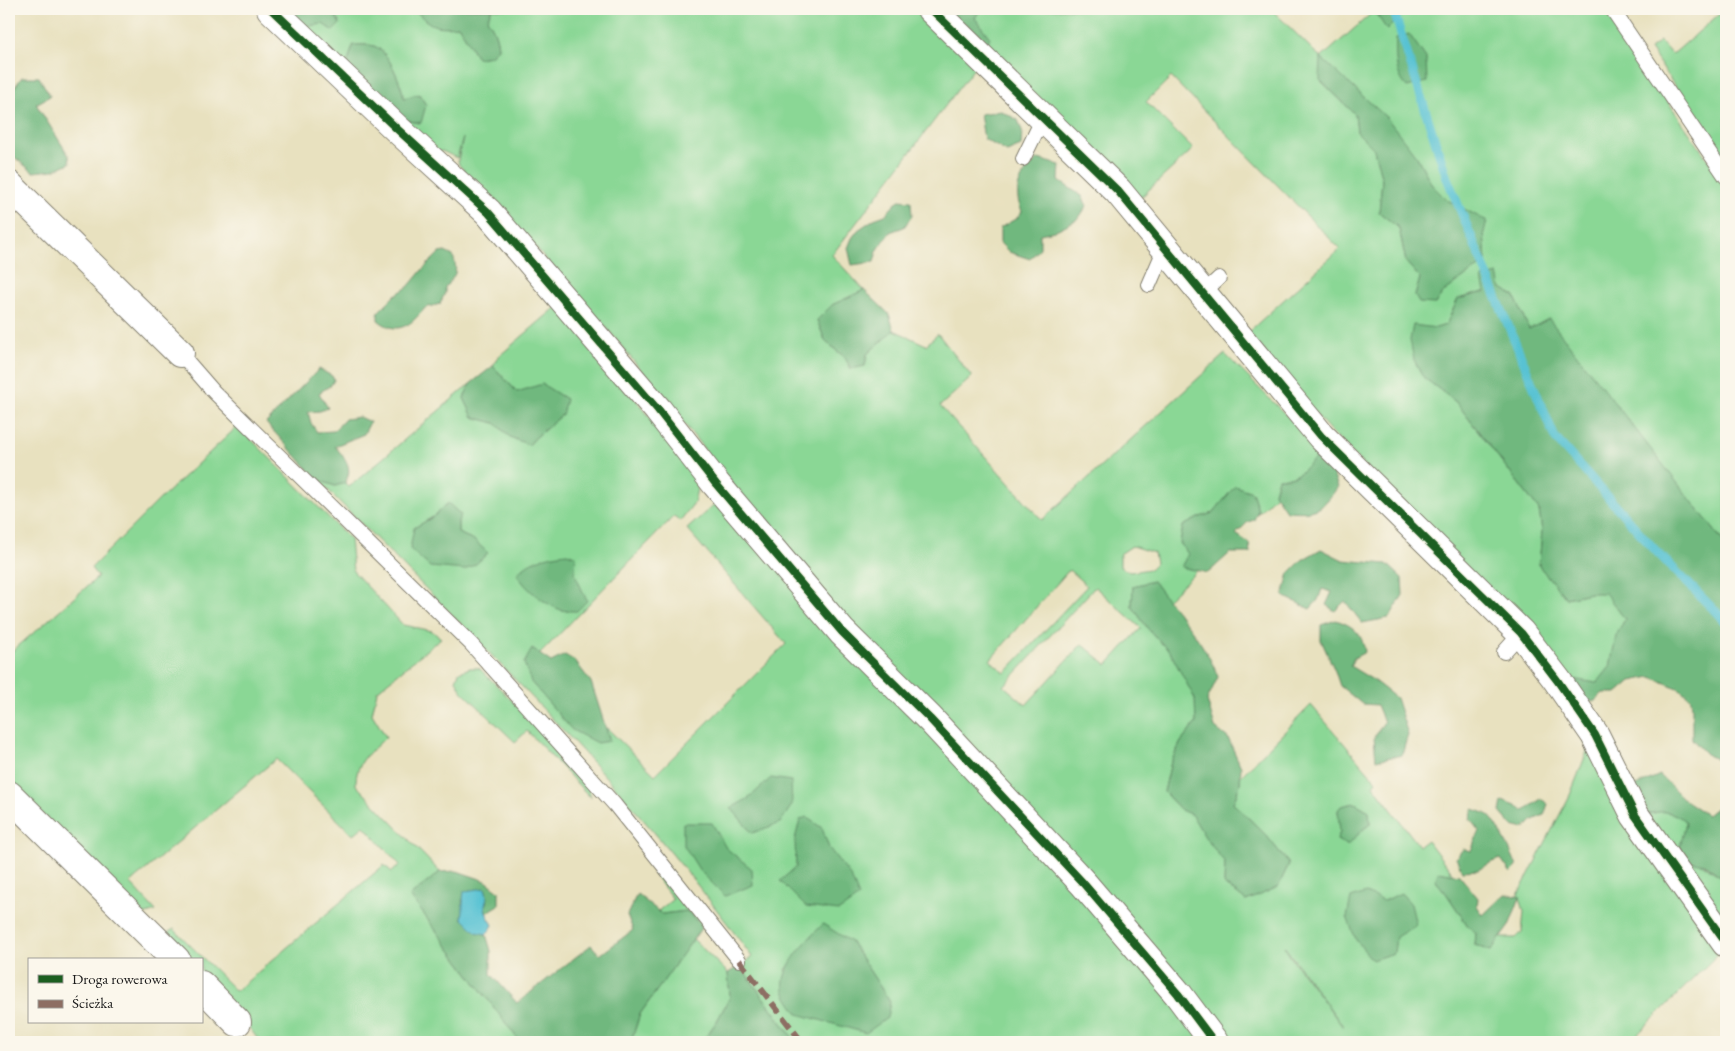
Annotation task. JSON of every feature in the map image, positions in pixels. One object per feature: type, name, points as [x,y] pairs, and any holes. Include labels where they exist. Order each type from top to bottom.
[{"type":"street","points":[[272,9],[392,125],[488,212],[658,410],[716,484],[842,632],[930,719],[1083,883],[1178,994],[1214,1042]]},
{"type":"street","points":[[931,9],[1118,191],[1165,248],[1211,286],[1321,436],[1350,472],[1512,643],[1563,688],[1611,760],[1635,816],[1726,943]]},
{"type":"street","points":[[9,185],[180,353]]},
{"type":"street","points":[[9,796],[174,958]]},
{"type":"street","points":[[202,986],[238,1022]]},
{"type":"lane","points":[[1612,9],[1726,177]]},
{"type":"lane","points":[[1024,159],[1043,118]]},
{"type":"lane","points":[[1149,285],[1165,248]]},
{"type":"lane","points":[[180,353],[214,392],[471,644],[615,805],[739,960]]},
{"type":"green space","points":[[281,9],[286,9],[301,27],[323,24],[333,31],[340,24],[332,9],[414,9],[433,25],[444,27],[459,26],[477,58],[491,56],[498,48],[495,33],[487,19],[492,9],[924,9],[978,63],[832,255],[864,290],[832,305],[817,320],[825,340],[844,356],[851,368],[865,366],[867,354],[894,330],[926,345],[938,334],[972,377],[940,406],[1042,520],[1225,354],[1322,451],[1303,471],[1293,476],[1278,478],[1274,492],[1276,495],[1257,514],[1258,510],[1252,492],[1235,487],[1213,513],[1183,526],[1180,543],[1189,554],[1182,567],[1197,571],[1167,600],[1153,581],[1133,586],[1132,606],[1148,629],[1170,652],[1196,699],[1196,723],[1181,742],[1171,762],[1164,792],[1181,810],[1192,815],[1225,863],[1224,884],[1246,901],[1278,887],[1289,864],[1266,835],[1233,803],[1240,784],[1240,777],[1311,705],[1376,781],[1373,785],[1419,846],[1427,840],[1453,874],[1439,871],[1435,880],[1468,926],[1476,933],[1475,945],[1491,951],[1500,938],[1516,938],[1522,932],[1524,912],[1520,897],[1517,897],[1570,795],[1588,749],[1592,746],[1629,814],[1721,951],[1630,1042],[1222,1042],[1124,922],[1031,817],[875,656],[799,570],[609,331],[498,205],[459,165],[458,160],[463,138],[457,158],[442,151],[435,154]],"holes":[[[353,45],[371,45],[376,47],[386,56],[394,70],[404,98],[419,94],[426,105],[420,123],[398,119],[347,66]],[[1132,546],[1154,553],[1156,563],[1150,569],[1130,572],[1120,567],[1120,554]],[[1069,570],[1087,586],[1005,673],[990,660]],[[1095,587],[1141,628],[1107,665],[1082,644],[1026,705],[1004,686]],[[1355,803],[1369,811],[1370,824],[1347,845],[1337,840],[1340,832],[1338,810],[1341,807]],[[1284,946],[1343,1026],[1290,956]]]},
{"type":"green space","points":[[286,9],[332,9],[340,24],[333,31],[323,24],[301,27]]},
{"type":"green space","points":[[414,9],[492,9],[487,19],[495,33],[498,48],[491,56],[477,58],[459,26],[444,27],[433,25]]},
{"type":"green space","points":[[941,9],[981,9],[975,18],[990,38],[981,49]]},
{"type":"green space","points":[[981,9],[1271,9],[1321,58],[1374,11],[1377,16],[1402,15],[1400,9],[1604,9],[1726,186],[1726,545],[1548,319],[1529,330],[1515,297],[1501,287],[1458,299],[1446,325],[1436,328],[1423,377],[1456,402],[1539,510],[1542,531],[1539,566],[1566,598],[1605,592],[1625,619],[1616,637],[1610,667],[1597,684],[1572,680],[1336,437],[1245,335],[1340,249],[1171,77],[1146,102],[1193,149],[1137,201],[981,49],[975,17]],"holes":[[[1320,80],[1417,157],[1432,185],[1447,200],[1465,209],[1484,232],[1486,262],[1445,291],[1435,304],[1415,296],[1420,278],[1406,262],[1399,228],[1379,212],[1382,180],[1374,149],[1357,132],[1355,114]]]},
{"type":"green space","points":[[1373,9],[1400,9],[1402,15],[1387,30]]},
{"type":"green space","points":[[1725,9],[1726,163],[1650,49],[1660,41],[1672,55]]},
{"type":"green space","points":[[1409,34],[1426,58],[1427,82],[1407,87],[1400,77],[1398,70],[1396,38]]},
{"type":"green space","points":[[353,45],[374,46],[386,56],[398,78],[404,98],[419,94],[426,105],[421,123],[398,119],[347,65]]},
{"type":"green space","points":[[1321,58],[1387,118],[1417,157],[1432,185],[1447,200],[1487,221],[1484,232],[1486,262],[1445,291],[1435,304],[1419,303],[1415,296],[1420,278],[1406,262],[1399,228],[1379,212],[1382,180],[1374,149],[1357,132],[1355,114],[1320,80]]},
{"type":"green space","points":[[22,77],[39,77],[50,96],[36,104],[69,156],[70,163],[54,170],[33,172],[13,156],[9,147],[9,95]]},
{"type":"green space","points":[[1001,111],[1018,120],[1022,131],[1021,146],[1007,152],[984,139],[980,114]]},
{"type":"green space","points":[[1038,159],[1060,165],[1059,181],[1082,196],[1087,206],[1078,219],[1054,231],[1040,234],[1040,248],[1030,259],[1009,252],[1000,243],[1000,228],[1017,218],[1022,212],[1018,196],[1019,183],[1026,171]]},
{"type":"green space","points":[[899,200],[911,201],[912,216],[904,227],[890,232],[877,251],[874,262],[852,265],[848,248],[852,238],[858,230],[874,219],[885,215]]},
{"type":"green space","points":[[445,252],[453,256],[456,270],[452,280],[445,287],[445,293],[440,304],[425,308],[410,323],[398,328],[392,328],[378,320],[378,312],[395,295],[408,287],[439,253]]},
{"type":"green space","points":[[1498,274],[1501,287],[1515,297],[1529,329],[1549,319],[1726,545],[1724,633],[1726,639],[1726,762],[1708,756],[1692,739],[1691,699],[1680,689],[1651,677],[1631,681],[1617,693],[1603,693],[1595,701],[1584,703],[1572,679],[1597,683],[1610,667],[1616,636],[1625,619],[1605,593],[1590,593],[1566,598],[1539,566],[1542,531],[1539,510],[1456,402],[1423,377],[1414,360],[1410,340],[1413,325],[1436,328],[1446,325],[1458,299],[1485,292],[1482,278]]},
{"type":"green space","points":[[864,290],[889,314],[894,330],[867,354],[865,366],[851,369],[844,356],[825,340],[817,320],[832,305]]},
{"type":"green space","points":[[560,304],[699,479],[694,503],[680,521],[674,516],[540,654],[532,649],[531,682],[550,703],[610,741],[606,727],[655,775],[786,644],[687,529],[718,501],[1082,890],[1204,1042],[796,1042],[740,966],[752,957],[652,830],[544,710],[318,480],[335,486],[345,483],[349,487],[470,384],[464,398],[473,417],[495,423],[510,437],[529,445],[562,415],[517,392],[493,366],[498,357]],"holes":[[[433,517],[458,521],[458,533],[474,540],[414,528]],[[851,942],[890,1002],[785,971],[795,958]]]},
{"type":"green space","points":[[493,366],[517,392],[542,384],[566,399],[562,415],[529,445],[510,437],[495,423],[473,417],[464,398],[470,384]]},
{"type":"green space","points":[[319,369],[332,376],[334,380],[331,385],[319,393],[328,408],[308,412],[311,423],[317,432],[334,431],[345,419],[359,417],[370,422],[364,434],[335,446],[347,463],[349,472],[345,483],[335,486],[318,480],[266,423]]},
{"type":"green space","points":[[238,426],[350,539],[353,571],[403,625],[432,631],[441,638],[377,691],[372,714],[386,737],[361,763],[356,777],[356,785],[440,872],[410,896],[520,1042],[260,1042],[227,998],[202,974],[202,958],[185,958],[162,936],[174,929],[236,991],[384,865],[392,872],[400,865],[364,826],[353,835],[276,759],[130,883],[156,911],[143,915],[9,781],[9,654],[98,577],[91,568],[159,500]]},
{"type":"green space","points":[[1315,458],[1328,462],[1338,487],[1322,506],[1316,509],[1311,511],[1286,511],[1274,493],[1278,478],[1295,475]]},
{"type":"green space","points":[[1235,486],[1252,492],[1258,510],[1254,520],[1248,522],[1236,534],[1249,543],[1250,553],[1230,553],[1208,573],[1181,567],[1188,554],[1180,543],[1183,526],[1213,513]]},
{"type":"green space","points":[[448,503],[461,515],[458,521],[458,533],[474,540],[488,553],[476,564],[465,570],[430,567],[410,549],[414,528],[433,517]]},
{"type":"green space","points":[[1321,549],[1343,560],[1387,564],[1402,578],[1403,595],[1389,618],[1362,623],[1345,601],[1335,611],[1326,605],[1332,592],[1322,589],[1318,600],[1310,609],[1283,596],[1289,573],[1302,560]]},
{"type":"green space","points":[[567,553],[576,556],[575,574],[587,601],[577,611],[561,610],[548,604],[530,590],[517,574],[534,561]]},
{"type":"green space","points":[[1153,581],[1198,639],[1218,677],[1207,700],[1215,728],[1228,738],[1241,767],[1240,784],[1233,803],[1266,835],[1289,864],[1278,887],[1246,901],[1224,884],[1225,863],[1205,837],[1192,815],[1181,810],[1164,792],[1171,762],[1181,742],[1196,723],[1195,699],[1170,652],[1148,629],[1132,606],[1133,586]]},
{"type":"green space","points":[[1336,620],[1356,631],[1364,645],[1365,652],[1354,658],[1350,666],[1373,680],[1396,698],[1408,734],[1402,755],[1376,760],[1374,737],[1384,722],[1377,705],[1362,704],[1340,686],[1321,640],[1321,625]]},
{"type":"green space","points":[[532,649],[551,662],[565,655],[575,661],[591,682],[610,741],[597,743],[572,730],[531,682],[524,663]]},
{"type":"green space","points":[[470,668],[479,668],[555,743],[586,779],[591,798],[527,731],[515,742],[462,691],[456,680],[459,672]]},
{"type":"green space","points":[[1660,775],[1686,801],[1707,815],[1726,799],[1726,881],[1705,864],[1689,861],[1680,847],[1686,822],[1676,815],[1667,812],[1645,815],[1629,789]]},
{"type":"green space","points":[[771,778],[791,781],[792,805],[780,823],[752,833],[731,808],[749,798]]},
{"type":"green space","points":[[1541,799],[1548,804],[1544,815],[1533,820],[1524,829],[1512,826],[1500,812],[1502,801],[1524,811]]},
{"type":"green space","points":[[1355,803],[1369,811],[1370,824],[1347,845],[1337,840],[1340,832],[1338,810],[1341,806]]},
{"type":"green space","points":[[1473,809],[1488,815],[1500,831],[1517,867],[1511,873],[1501,859],[1478,870],[1462,871],[1456,858],[1463,849],[1471,851],[1479,831],[1470,819]]},
{"type":"green space","points":[[1662,811],[1678,815],[1686,823],[1680,847],[1726,881],[1726,933],[1645,815]]},
{"type":"green space","points":[[806,817],[822,828],[829,848],[851,877],[859,897],[839,911],[806,907],[780,881],[796,867],[795,839],[800,820]]},
{"type":"green space","points":[[683,823],[712,823],[726,848],[752,869],[753,885],[725,896],[700,871],[683,844]]},
{"type":"green space","points":[[661,868],[701,917],[702,927],[687,911],[662,914],[658,911],[673,899],[653,873]]},
{"type":"green space","points":[[457,871],[486,881],[499,891],[499,905],[486,913],[485,906],[488,897],[462,900],[464,908],[462,918],[476,932],[486,934],[491,951],[491,974],[517,1003],[591,945],[600,955],[633,930],[627,915],[637,894],[662,914],[687,911],[702,927],[640,1014],[632,1038],[635,1042],[520,1042],[410,896],[440,872]]},
{"type":"green space","points":[[1439,871],[1459,875],[1478,898],[1477,906],[1483,915],[1505,894],[1520,897],[1509,926],[1491,951],[1475,945],[1476,933],[1468,926],[1435,880]]},
{"type":"green space","points":[[1366,893],[1384,901],[1401,893],[1411,904],[1416,925],[1396,937],[1394,953],[1372,960],[1356,940],[1347,917],[1351,898]]},
{"type":"green space","points":[[823,924],[851,942],[890,1002],[887,1018],[866,1033],[798,1014],[785,993],[784,981],[790,963],[803,945]]},
{"type":"green space","points":[[693,939],[728,973],[730,997],[717,1021],[702,1042],[635,1042],[632,1039],[640,1014]]},
{"type":"green space","points":[[740,966],[796,1042],[702,1042],[717,1021],[730,997],[728,973]]},
{"type":"water","points":[[485,888],[487,897],[485,910],[493,925],[486,934],[476,932],[462,918],[464,891]]},
{"type":"waterway","points":[[1393,9],[1447,178],[1555,438],[1657,552],[1726,622]]},
{"type":"marked path","points":[[739,960],[802,1042]]},
{"type":"cycle path","points":[[271,9],[396,128],[488,212],[658,410],[716,484],[842,632],[930,719],[1083,883],[1178,994],[1214,1042]]},
{"type":"cycle path","points":[[931,9],[1118,191],[1321,436],[1521,633],[1557,680],[1595,735],[1635,815],[1726,943]]}]
